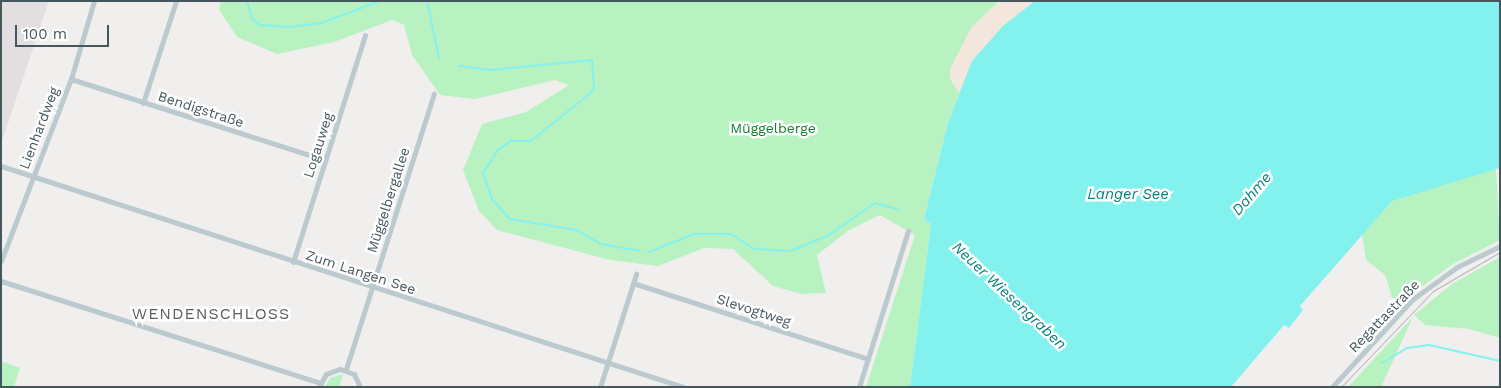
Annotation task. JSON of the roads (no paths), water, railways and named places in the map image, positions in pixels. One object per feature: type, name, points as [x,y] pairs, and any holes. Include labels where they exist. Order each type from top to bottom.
[{"type":"street","name":"Lienhardweg","points":[[1,261],[70,79],[94,1]]},
{"type":"street","points":[[143,103],[176,1]]},
{"type":"street","name":"Logauweg","points":[[293,262],[365,35]]},
{"type":"street","name":"Bendigstraße","points":[[70,79],[325,160]]},
{"type":"street","name":"Müggelbergallee","points":[[346,370],[434,94]]},
{"type":"street","name":"Zum Langen See","points":[[1,166],[32,179],[682,387]]},
{"type":"street","points":[[860,387],[908,231]]},
{"type":"street","name":"Regattastraße","points":[[1332,387],[1413,299],[1457,267],[1500,246]]},
{"type":"street","points":[[600,387],[636,274]]},
{"type":"street","points":[[1,281],[320,385],[330,371],[346,370],[360,387]]},
{"type":"street","name":"Slevogtweg","points":[[633,283],[868,359]]},
{"type":"water","name":"Langer See","points":[[1035,1],[1500,1],[1500,168],[1392,201],[1300,306],[1303,310],[1289,328],[1284,325],[1231,387],[910,387],[931,224],[924,219],[948,123],[972,61],[1003,26]]},
{"type":"waterway","points":[[247,1],[252,19],[260,25],[289,27],[321,23],[380,1]]},
{"type":"waterway","points":[[427,1],[439,58]]},
{"type":"waterway","points":[[459,66],[491,70],[592,60],[594,90],[531,141],[511,141],[498,150],[483,173],[492,199],[510,219],[576,230],[601,244],[640,251]]},
{"type":"waterway","points":[[649,252],[694,234],[731,234],[754,249],[791,251],[829,235],[875,203],[897,209]]},
{"type":"waterway","points":[[1382,363],[1407,348],[1429,345],[1500,361]]},
{"type":"tram line","points":[[1341,387],[1433,291],[1500,252]]},
{"type":"district","name":"WENDENSCHLOSS","points":[[211,314]]},
{"type":"park label","name":"Müggelberge","points":[[773,128]]},
{"type":"water label","name":"Dahme","points":[[1252,194]]},
{"type":"water label","name":"Neuer Wiesengraben","points":[[1009,296]]}]
